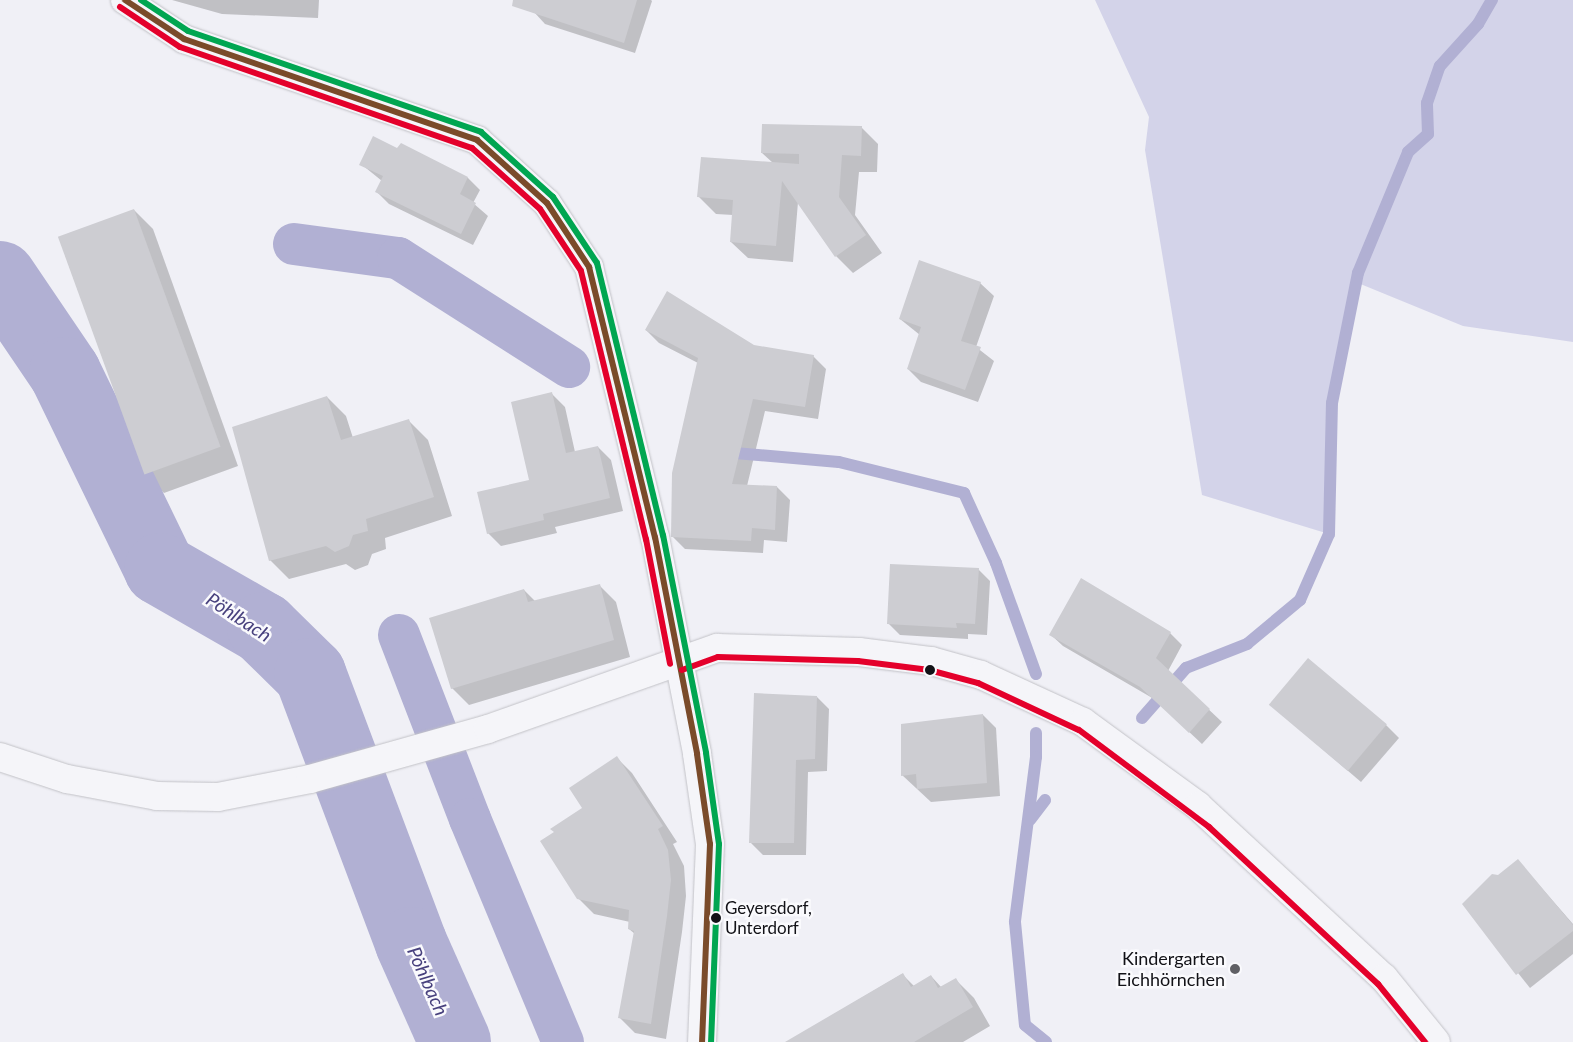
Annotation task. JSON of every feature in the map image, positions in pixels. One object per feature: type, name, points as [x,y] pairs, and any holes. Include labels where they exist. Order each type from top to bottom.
[{"type":"main road","points":[[125,0],[184,38],[477,140],[547,203],[589,267],[656,538],[710,844],[702,1042]]},
{"type":"main road","points":[[0,757],[67,779],[157,796],[218,797],[310,779],[488,729],[716,648],[859,652],[931,661],[981,675],[1083,722],[1215,820],[1384,978],[1436,1042]]},
{"type":"shaded area","points":[[1095,0],[1573,0],[1573,342],[1463,326],[1358,283],[1332,403],[1329,534],[1202,495],[1145,150],[1149,117]]},
{"type":"building","points":[[513,0],[637,0],[624,43],[512,6]]},
{"type":"building","points":[[762,124],[862,126],[861,156],[842,155],[839,197],[866,235],[835,257],[782,181],[776,246],[730,242],[733,200],[697,197],[701,157],[799,164],[799,154],[761,153]]},
{"type":"building","points":[[373,136],[397,148],[401,143],[468,177],[460,194],[476,203],[461,234],[375,192],[383,176],[359,165]]},
{"type":"building","points":[[134,209],[221,447],[144,474],[58,237]]},
{"type":"building","points":[[919,260],[981,282],[961,341],[981,347],[965,390],[907,369],[921,327],[899,319]]},
{"type":"building","points":[[667,291],[754,345],[814,355],[805,407],[753,399],[732,484],[777,486],[775,530],[752,528],[751,541],[671,537],[672,473],[698,358],[645,330]]},
{"type":"building","points":[[552,392],[566,453],[598,446],[610,498],[543,514],[544,520],[487,534],[477,492],[529,480],[511,402]]},
{"type":"building","points":[[327,396],[341,440],[409,419],[434,497],[366,519],[368,531],[353,535],[349,546],[335,552],[326,546],[269,561],[232,427]]},
{"type":"building","points":[[890,564],[979,568],[975,624],[956,623],[957,628],[887,624]]},
{"type":"building","points":[[1081,578],[1171,632],[1156,658],[1210,709],[1189,733],[1140,687],[1049,635]]},
{"type":"building","points":[[600,584],[614,640],[451,689],[429,618],[524,589],[528,602]]},
{"type":"building","points":[[1308,658],[1387,724],[1348,771],[1269,705]]},
{"type":"building","points":[[754,693],[817,696],[815,759],[796,760],[794,843],[749,843]]},
{"type":"building","points":[[983,714],[987,783],[917,789],[916,774],[901,776],[901,724]]},
{"type":"building","points":[[617,756],[663,826],[658,829],[668,850],[671,880],[651,1024],[618,1018],[634,931],[628,929],[629,910],[577,899],[540,841],[554,832],[550,829],[582,808],[569,788]]},
{"type":"building","points":[[1518,859],[1573,925],[1573,931],[1516,975],[1462,904],[1492,874],[1498,875]]},
{"type":"building","points":[[903,973],[911,987],[931,975],[938,988],[956,978],[973,1007],[914,1042],[785,1042]]},
{"type":"waterway","points":[[1142,718],[1186,668],[1247,644],[1300,600],[1329,534],[1332,403],[1358,273],[1408,152],[1428,134],[1427,103],[1440,66],[1478,24],[1492,0]]},
{"type":"waterway","points":[[294,244],[398,258],[569,367]]},
{"type":"waterway","name":"Pöhlbach","points":[[0,277],[65,373],[160,569],[263,628],[310,674],[411,943],[455,1042]]},
{"type":"waterway","points":[[723,452],[839,462],[964,493],[996,563],[1036,674]]},
{"type":"waterway","points":[[399,635],[470,819],[563,1042]]},
{"type":"waterway","points":[[1036,733],[1036,757],[1015,922],[1025,1025],[1046,1042]]},
{"type":"waterway","points":[[1030,820],[1045,800]]},
{"type":"transit line","points":[[125,0],[184,39],[477,140],[547,203],[589,267],[655,537],[697,754],[710,844],[702,1042]]},
{"type":"transit line","points":[[141,0],[188,31],[481,132],[553,197],[597,263],[663,535],[706,753],[719,844],[711,1042]]},
{"type":"transit line","points":[[120,7],[180,47],[472,148],[540,209],[581,271],[646,539],[670,664]]},
{"type":"transit line","points":[[682,670],[718,657],[858,661],[929,670],[978,683],[1079,730],[1209,827],[1378,984],[1425,1042]]},
{"type":"place","name":"Geyersdorf, Unterdorf","points":[[716,918]]},
{"type":"place","name":"Kindergarten Eichhörnchen","points":[[1235,969]]}]
